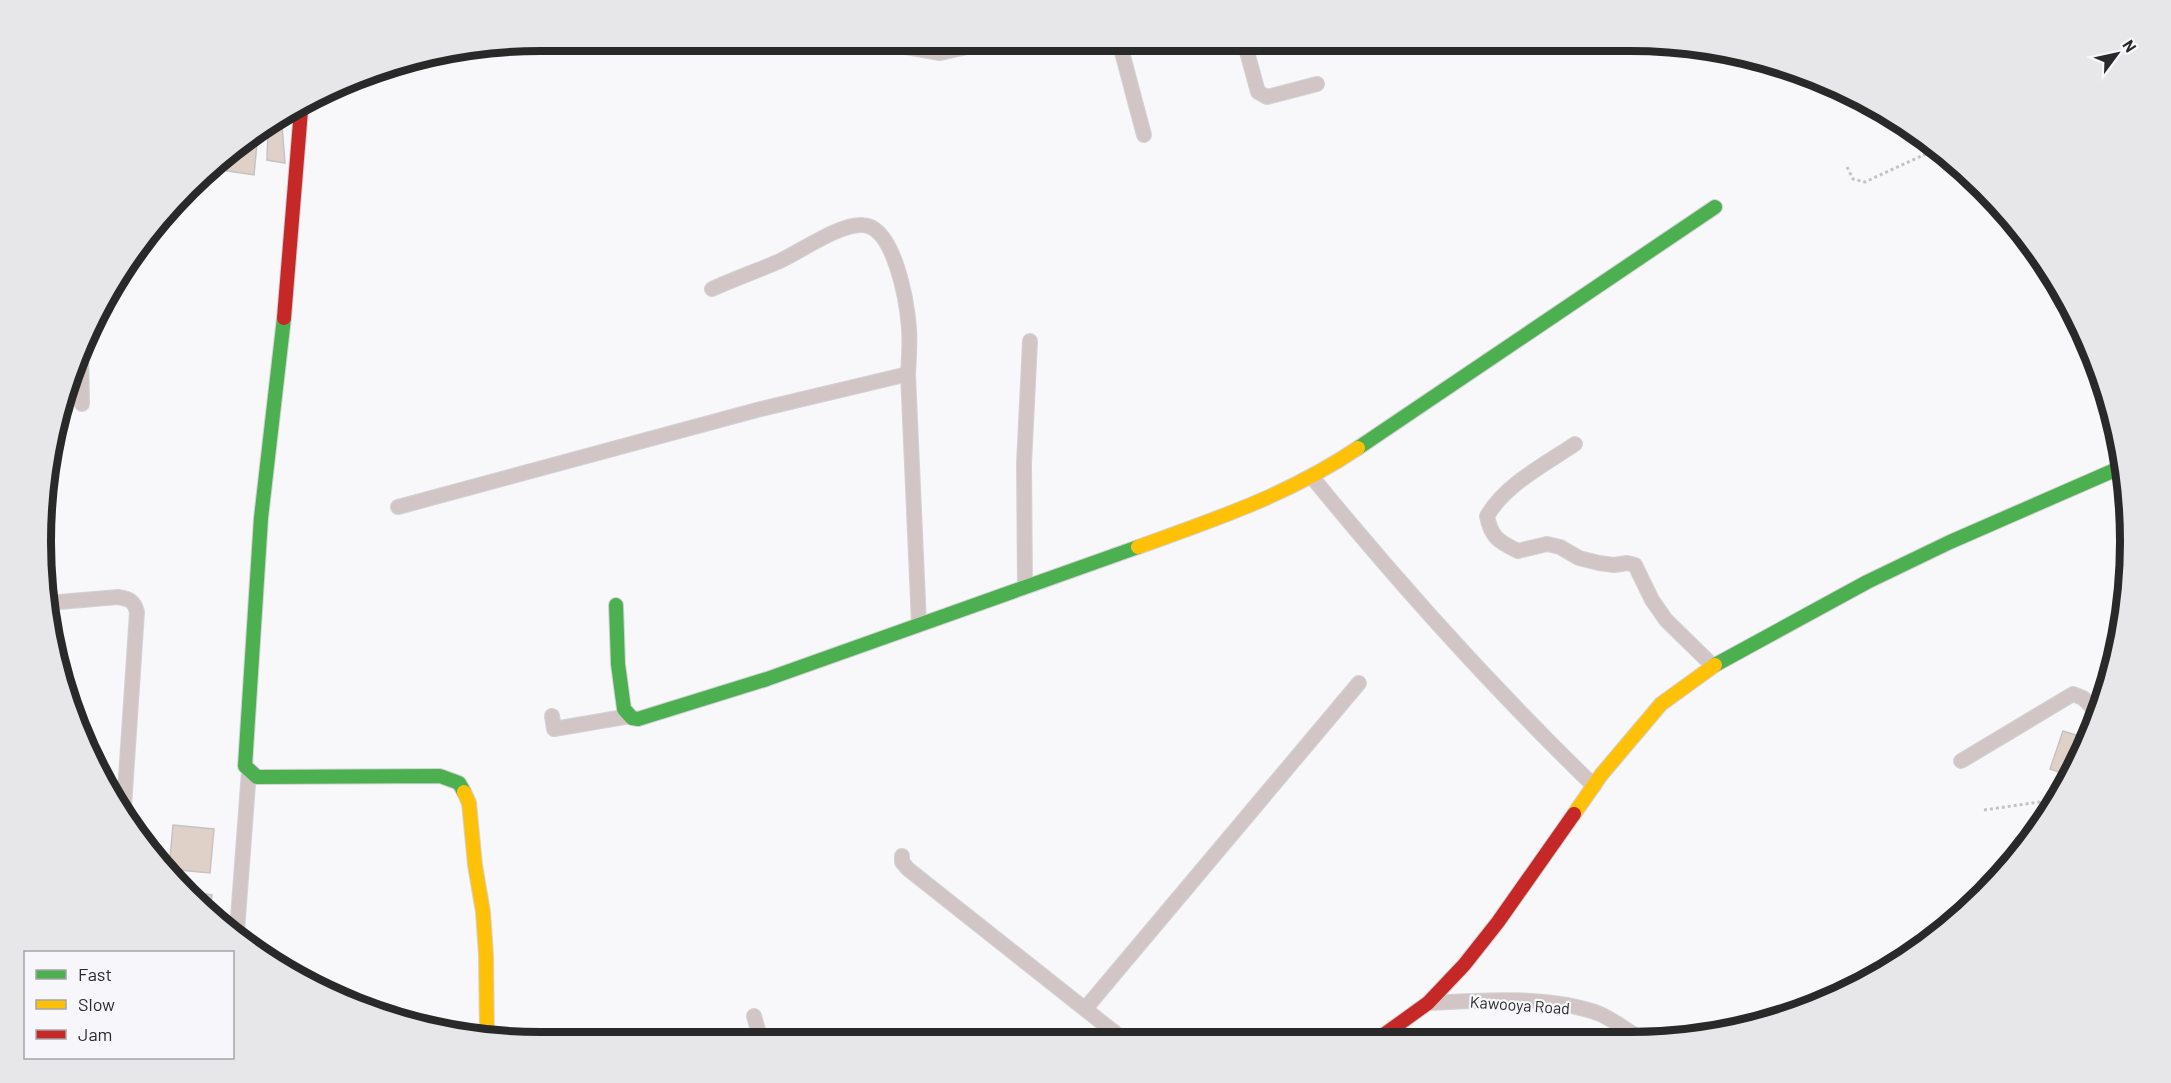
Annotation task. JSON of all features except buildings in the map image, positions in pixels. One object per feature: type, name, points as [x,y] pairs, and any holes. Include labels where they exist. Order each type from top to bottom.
[{"type":"street","points":[[929,51],[940,53],[949,51]]},
{"type":"street","points":[[1122,51],[1144,135]]},
{"type":"street","points":[[1247,51],[1258,92],[1262,96],[1268,97],[1317,84]]},
{"type":"street","points":[[301,115],[280,352],[261,518],[245,766],[257,777],[440,776],[459,783],[470,803],[475,865],[483,912],[487,1029]]},
{"type":"street","points":[[616,605],[618,664],[624,709],[635,719],[734,689],[1242,510],[1312,477],[1715,207]]},
{"type":"street","points":[[712,289],[781,260],[838,231],[861,224],[869,226],[885,238],[904,291],[909,328],[908,374],[919,624]]},
{"type":"street","points":[[1025,586],[1024,464],[1030,341]]},
{"type":"street","points":[[81,372],[82,404]]},
{"type":"street","points":[[398,507],[757,410],[908,374]]},
{"type":"street","points":[[1575,444],[1504,493],[1487,516],[1488,526],[1496,538],[1518,551],[1547,544],[1560,547],[1589,561],[1614,565],[1627,563],[1635,565],[1652,600],[1666,620],[1713,666]]},
{"type":"street","points":[[1388,1032],[1428,1003],[1464,965],[1498,922],[1594,786],[1661,704],[1698,675],[1888,572],[1950,542],[2115,470]]},
{"type":"street","points":[[1312,477],[1426,609],[1542,734],[1594,786]]},
{"type":"street","points":[[55,602],[118,597],[128,598],[134,602],[137,612],[125,799]]},
{"type":"street","points":[[1085,1009],[1359,683]]},
{"type":"street","points":[[1961,761],[2073,694],[2083,698],[2091,706]]},
{"type":"street","points":[[552,716],[554,729],[630,716]]},
{"type":"street","points":[[237,926],[249,771]]},
{"type":"street","points":[[902,856],[902,862],[908,869],[1115,1032]]},
{"type":"street","name":"Kawooya Road","points":[[1428,1003],[1479,1000],[1560,1004],[1600,1015],[1630,1032]]},
{"type":"street","points":[[754,1016],[758,1032]]},
{"type":"path","points":[[1847,167],[1852,179],[1865,182],[1929,153]]},
{"type":"path","points":[[1984,810],[2039,802],[2043,804]]},
{"type":"traffic: fast","points":[[1358,448],[1715,207]]},
{"type":"traffic: fast","points":[[284,318],[261,518],[245,766],[257,777],[440,776],[459,783],[464,792]]},
{"type":"traffic: fast","points":[[1715,665],[1867,582],[1950,542],[2115,470]]},
{"type":"traffic: fast","points":[[616,605],[618,664],[624,709],[632,718],[638,719],[767,679],[1138,547]]},
{"type":"traffic: slow","points":[[1138,547],[1278,493],[1332,465],[1358,448]]},
{"type":"traffic: slow","points":[[1574,814],[1601,775],[1661,704],[1715,665]]},
{"type":"traffic: slow","points":[[464,792],[469,803],[475,865],[483,912],[487,1029]]},
{"type":"traffic: jam","points":[[284,318],[301,115]]},
{"type":"traffic: jam","points":[[1388,1032],[1428,1003],[1464,965],[1498,922],[1574,814]]}]
